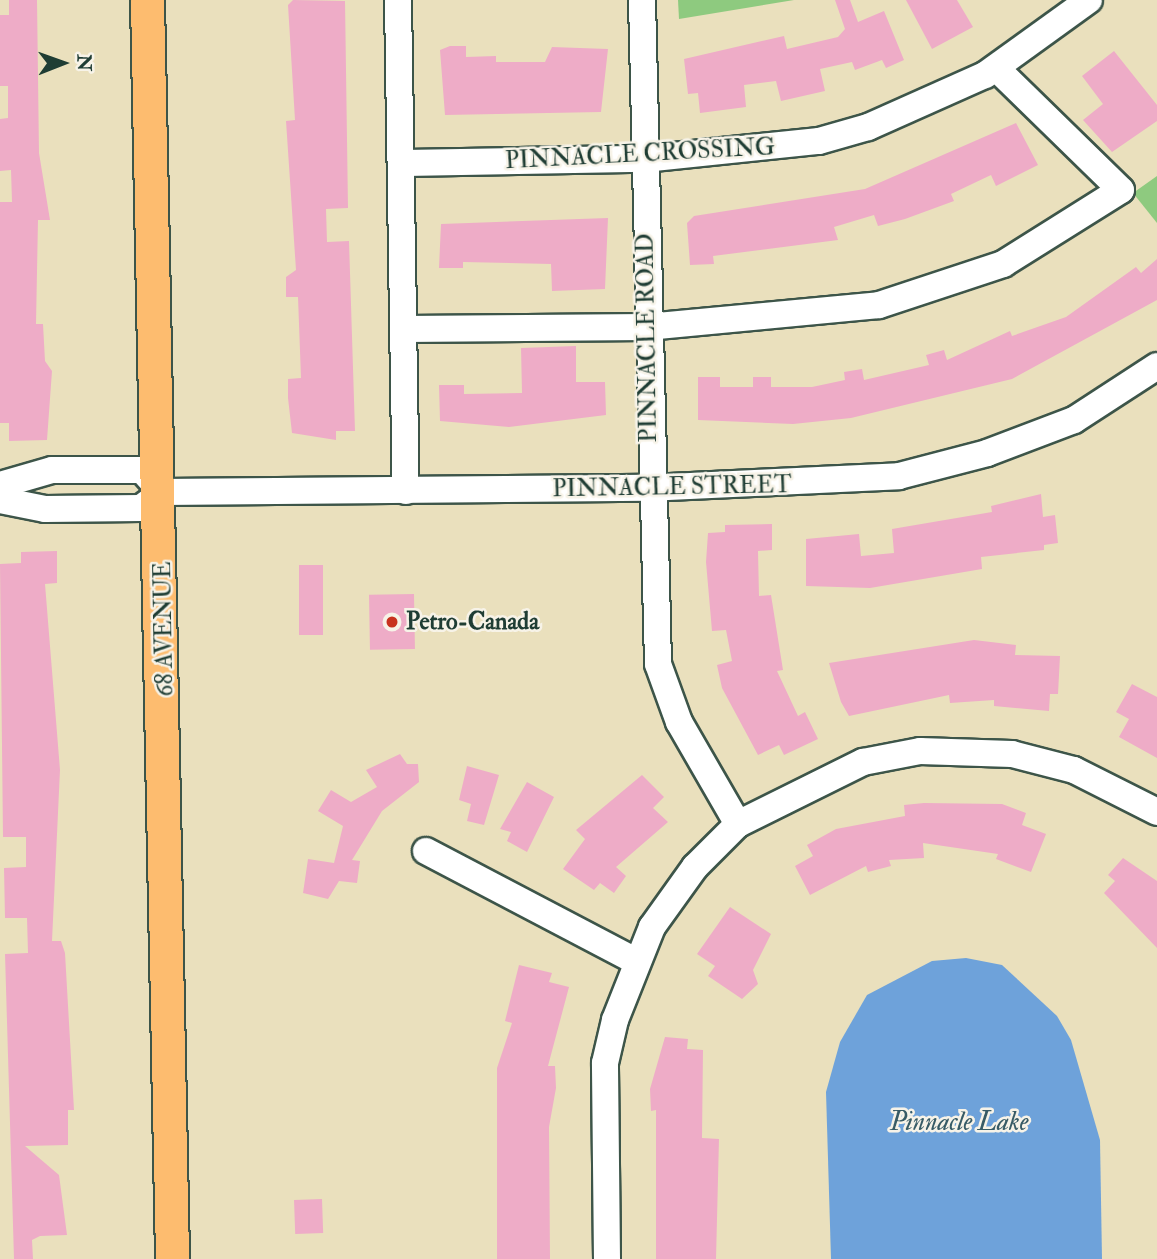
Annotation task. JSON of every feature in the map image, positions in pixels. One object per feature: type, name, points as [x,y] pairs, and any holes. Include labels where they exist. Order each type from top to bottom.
[{"type":"main road","name":"68 AVENUE","points":[[147,0],[162,492],[172,1259]]},
{"type":"street","points":[[398,0],[405,163],[406,491]]},
{"type":"street","name":"PINNACLE ROAD","points":[[642,0],[649,488],[657,664],[679,722],[738,824]]},
{"type":"street","name":"PINNACLE CROSSING","points":[[405,163],[644,159],[819,141],[868,127],[996,68],[1089,0]]},
{"type":"street","points":[[405,329],[647,327],[879,305],[1003,264],[1121,190],[996,68]]},
{"type":"street","name":"PINNACLE STREET","points":[[162,492],[649,488],[899,476],[987,453],[1074,420],[1157,366]]},
{"type":"street","points":[[0,485],[52,470],[142,470],[162,492],[141,508],[45,509],[0,500]]},
{"type":"street","points":[[607,1259],[605,1063],[634,960],[695,867],[738,824],[863,762],[920,751],[1012,754],[1074,770],[1157,813]]},
{"type":"street","points":[[426,851],[634,960]]},
{"type":"green space","points":[[678,0],[794,0],[679,19]]},
{"type":"green space","points":[[1157,176],[1157,223],[1133,193]]},
{"type":"water","name":"Pinnacle Lake","points":[[966,958],[1002,965],[1057,1016],[1071,1040],[1100,1140],[1102,1259],[831,1259],[826,1092],[840,1042],[867,995],[932,961]]},
{"type":"building","points":[[9,0],[37,0],[39,153],[50,220],[38,220],[36,324],[43,324],[45,361],[52,371],[47,440],[9,441],[9,423],[0,423],[0,202],[12,202],[11,170],[0,171],[0,119],[8,118],[8,86],[0,86],[0,15],[9,15]]},
{"type":"building","points":[[293,0],[345,1],[348,208],[326,209],[327,242],[349,241],[355,431],[336,431],[336,440],[292,433],[288,398],[288,379],[301,378],[298,297],[286,297],[286,277],[296,270],[286,121],[295,120],[288,5]]},
{"type":"building","points":[[835,0],[850,0],[858,22],[884,11],[904,60],[886,68],[882,60],[855,70],[852,62],[820,69],[825,91],[781,101],[776,81],[744,85],[746,107],[700,113],[698,93],[688,94],[684,59],[784,36],[787,49],[838,37],[845,29]]},
{"type":"building","points":[[906,0],[957,0],[973,27],[932,49]]},
{"type":"building","points":[[450,46],[466,46],[466,57],[496,56],[496,62],[545,62],[552,47],[608,49],[601,112],[445,115],[440,50]]},
{"type":"building","points":[[1114,51],[1157,105],[1157,121],[1112,152],[1083,120],[1103,104],[1082,76]]},
{"type":"building","points":[[1016,123],[1038,165],[996,186],[991,175],[951,194],[954,201],[905,219],[878,226],[874,215],[834,227],[838,240],[713,256],[714,264],[690,265],[687,223],[694,216],[865,189]]},
{"type":"building","points":[[608,218],[605,289],[552,291],[551,264],[463,262],[463,268],[439,268],[441,224]]},
{"type":"building","points":[[1157,259],[1157,300],[1012,379],[851,418],[793,424],[698,420],[698,377],[720,377],[720,387],[753,387],[753,377],[771,377],[771,387],[812,387],[845,380],[844,372],[862,369],[864,380],[929,365],[926,355],[944,350],[947,360],[1010,331],[1012,336],[1066,317],[1136,267],[1141,273]]},
{"type":"building","points":[[576,346],[576,382],[605,382],[606,415],[509,427],[440,421],[439,385],[464,385],[464,394],[522,393],[521,348]]},
{"type":"building","points":[[1041,494],[1043,517],[1055,515],[1058,543],[1044,545],[1044,550],[981,557],[982,569],[870,588],[806,586],[806,539],[859,534],[861,556],[894,553],[892,529],[992,512],[991,506]]},
{"type":"building","points":[[772,524],[772,550],[758,551],[759,596],[771,595],[783,670],[777,671],[798,716],[805,712],[818,739],[784,755],[779,745],[758,755],[722,688],[717,665],[732,661],[726,630],[712,631],[706,562],[708,533],[725,532],[725,525]]},
{"type":"building","points":[[57,551],[57,583],[45,584],[60,770],[52,941],[61,941],[65,953],[74,1110],[68,1110],[68,1145],[25,1146],[59,1175],[67,1235],[40,1236],[32,1240],[33,1259],[14,1259],[5,954],[28,953],[27,918],[5,918],[4,868],[26,867],[26,837],[3,837],[0,564],[21,563],[21,552]]},
{"type":"building","points":[[299,565],[323,565],[323,635],[299,635]]},
{"type":"building","name":"Petro-Canada","points":[[414,594],[415,649],[370,650],[369,595]]},
{"type":"building","points":[[974,640],[1016,645],[1015,655],[1060,656],[1058,694],[1050,694],[1049,711],[994,706],[994,700],[950,703],[949,695],[849,716],[841,702],[829,663]]},
{"type":"building","points":[[1132,684],[1157,697],[1157,758],[1119,737],[1129,719],[1116,712]]},
{"type":"building","points":[[400,754],[407,764],[418,764],[419,782],[382,811],[352,860],[360,861],[357,883],[339,881],[328,899],[303,893],[308,859],[334,863],[343,826],[318,811],[331,790],[351,802],[377,787],[366,770]]},
{"type":"building","points":[[467,766],[499,775],[484,825],[467,821],[471,804],[459,800]]},
{"type":"building","points":[[642,775],[664,797],[653,808],[668,822],[616,867],[626,876],[614,893],[600,883],[594,890],[563,869],[585,839],[576,830]]},
{"type":"building","points":[[527,782],[554,797],[527,852],[507,841],[511,832],[500,829]]},
{"type":"building","points":[[1002,804],[1026,813],[1022,825],[1046,834],[1031,872],[996,859],[998,854],[923,843],[924,858],[889,860],[891,866],[868,872],[866,866],[810,895],[795,866],[813,856],[807,845],[836,829],[905,816],[904,805]]},
{"type":"building","points":[[1123,858],[1157,881],[1157,948],[1104,893],[1115,881],[1108,875]]},
{"type":"building","points":[[730,907],[771,934],[753,970],[758,984],[742,999],[708,976],[715,966],[697,954]]},
{"type":"building","points":[[519,965],[552,973],[549,982],[569,987],[548,1066],[555,1066],[556,1088],[549,1127],[550,1259],[497,1259],[497,1068],[512,1023],[505,1021]]},
{"type":"building","points":[[665,1037],[688,1039],[687,1049],[703,1050],[702,1138],[719,1139],[716,1259],[656,1259],[656,1110],[651,1111],[650,1089]]},
{"type":"building","points":[[322,1199],[323,1233],[295,1234],[294,1200]]},
{"type":"place","name":"Petro-Canada","points":[[392,622]]}]
